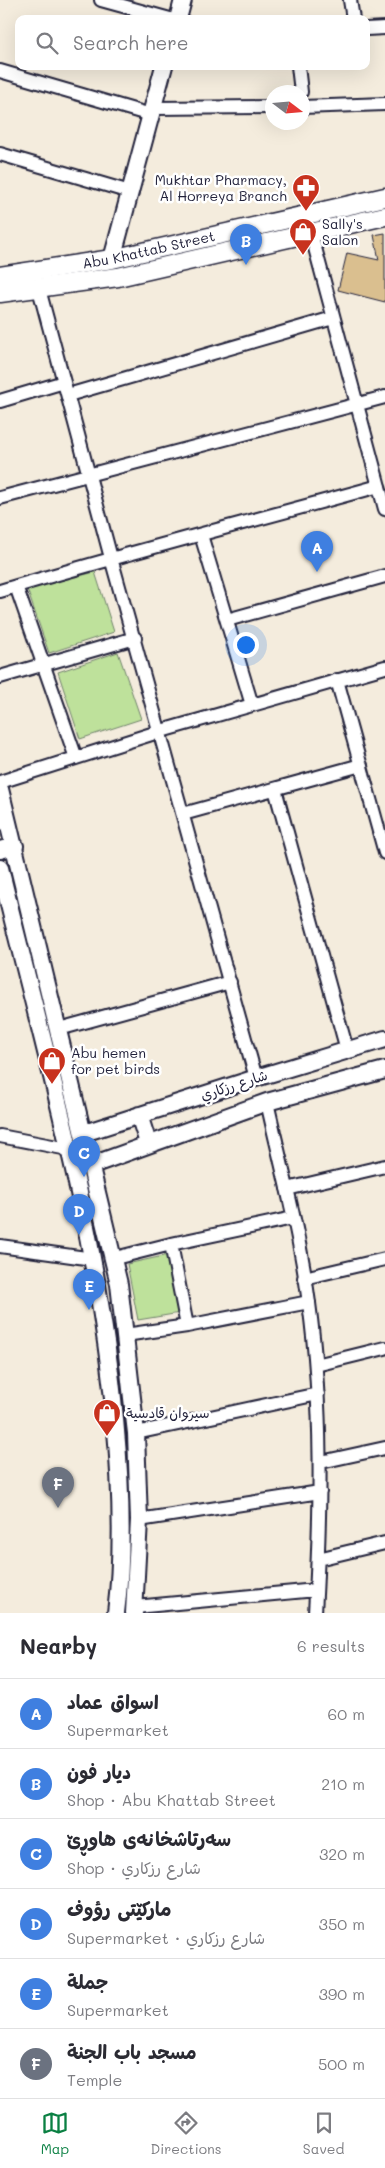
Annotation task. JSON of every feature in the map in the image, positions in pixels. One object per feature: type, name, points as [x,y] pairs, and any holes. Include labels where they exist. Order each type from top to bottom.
[{"type":"main road","name":"Abu Khattab Street","points":[[0,276],[112,259],[385,197]]},
{"type":"main road","name":"Abu Khattab Street","points":[[0,293],[39,289],[126,275],[385,216]]},
{"type":"street","points":[[101,0],[155,15]]},
{"type":"street","points":[[179,15],[183,0]]},
{"type":"street","points":[[350,0],[352,15]]},
{"type":"street","points":[[370,29],[385,28]]},
{"type":"street","points":[[112,259],[163,70]]},
{"type":"street","points":[[298,70],[300,85]]},
{"type":"street","points":[[0,71],[152,112],[265,107]]},
{"type":"street","points":[[310,107],[385,104]]},
{"type":"street","points":[[0,154],[130,192]]},
{"type":"street","points":[[310,233],[385,509]]},
{"type":"street","points":[[39,289],[111,558],[161,731],[256,1078]]},
{"type":"street","points":[[68,395],[333,318]]},
{"type":"street","points":[[0,401],[64,382]]},
{"type":"street","points":[[0,498],[385,397]]},
{"type":"street","points":[[0,591],[111,558],[201,536],[379,486]]},
{"type":"street","points":[[201,536],[252,705]]},
{"type":"street","points":[[227,620],[385,576]]},
{"type":"street","points":[[16,586],[76,758]]},
{"type":"street","points":[[0,677],[135,638]]},
{"type":"street","points":[[0,782],[161,731],[385,666]]},
{"type":"street","points":[[337,680],[385,852]]},
{"type":"street","points":[[183,814],[361,766]]},
{"type":"street","points":[[0,789],[7,848],[59,1029],[114,1258],[121,1298],[136,1433],[139,1520],[135,1610],[316,1590]]},
{"type":"street","points":[[275,789],[347,1050]]},
{"type":"street","points":[[0,868],[4,904],[68,1149],[93,1258],[108,1343],[119,1476],[120,1562],[116,1613]]},
{"type":"street","points":[[59,1029],[230,982]]},
{"type":"street","name":"شارع رزكاري","points":[[84,1133],[385,1039]]},
{"type":"street","name":"شارع رزكاري","points":[[92,1165],[148,1143],[266,1102],[385,1070]]},
{"type":"street","points":[[266,1102],[287,1189],[309,1302],[316,1365],[321,1462],[315,1613]]},
{"type":"street","points":[[139,1115],[148,1143]]},
{"type":"street","points":[[0,1136],[68,1149]]},
{"type":"street","points":[[287,1189],[385,1166]]},
{"type":"street","points":[[114,1258],[293,1218]]},
{"type":"street","points":[[171,1244],[187,1326]]},
{"type":"street","points":[[0,1246],[93,1258]]},
{"type":"street","points":[[304,1278],[385,1259]]},
{"type":"street","points":[[101,1302],[121,1298]]},
{"type":"street","points":[[125,1335],[187,1326],[309,1302]]},
{"type":"street","points":[[316,1365],[385,1348]]},
{"type":"street","points":[[136,1433],[318,1394]]},
{"type":"street","points":[[321,1462],[385,1448]]},
{"type":"street","points":[[139,1520],[320,1492]]},
{"type":"street","points":[[318,1559],[385,1543]]},
{"type":"green space","points":[[95,572],[114,632],[49,653],[27,589]]},
{"type":"green space","points":[[118,652],[141,719],[80,739],[58,672]]},
{"type":"green space","points":[[168,1255],[180,1313],[138,1320],[127,1264]]},
{"type":"building","points":[[385,233],[385,302],[338,290],[347,253],[379,260],[374,235]]},
{"type":"place","name":"Mukhtar Pharmacy, Al Horreya Branch","points":[[306,212]]},
{"type":"place","name":"Sally's Salon","points":[[303,256]]},
{"type":"place","name":"ديار فون","points":[[246,265]]},
{"type":"place","name":"اسواق عماد","points":[[317,572]]},
{"type":"place","name":"Abu hemen for pet birds","points":[[52,1085]]},
{"type":"place","name":"سەرتاشخانەى ھاوڕێ","points":[[84,1177]]},
{"type":"place","name":"ماركێتى رؤوف","points":[[79,1235]]},
{"type":"place","name":"جملة","points":[[89,1310]]},
{"type":"place","name":"سيروان قادسية","points":[[107,1437]]},
{"type":"place","name":"مسجد باب الجنة","points":[[58,1508]]}]
